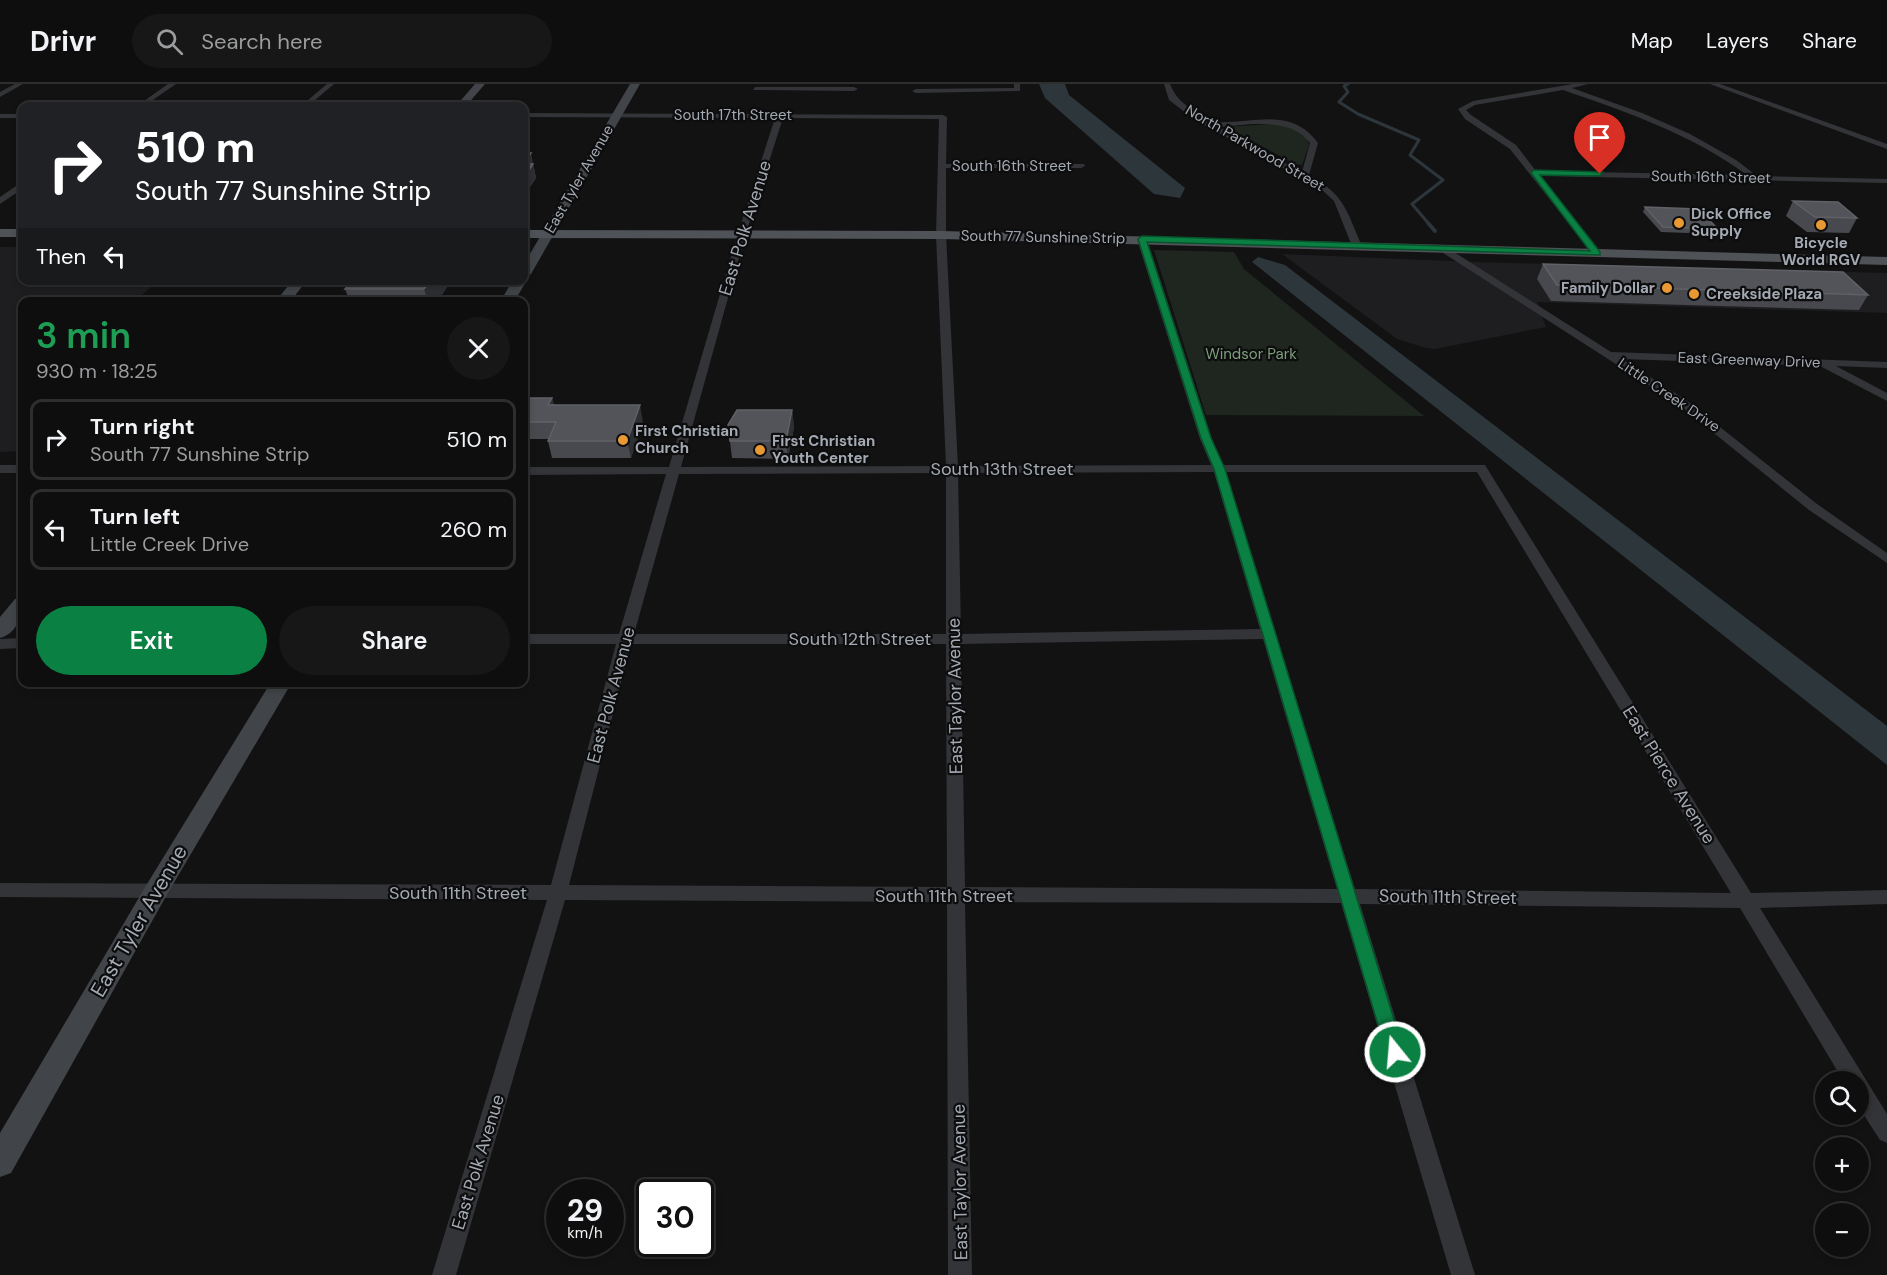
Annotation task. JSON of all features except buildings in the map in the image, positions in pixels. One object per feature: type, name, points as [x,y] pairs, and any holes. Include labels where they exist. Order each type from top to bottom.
[{"type":"main road","points":[[464,102],[480,84]]},
{"type":"main road","name":"East Tyler Avenue","points":[[528,267],[635,84]]},
{"type":"main road","points":[[0,233],[18,233]]},
{"type":"main road","name":"South 77 Sunshine Strip","points":[[528,234],[941,235],[1887,261]]},
{"type":"main road","points":[[286,297],[297,285]]},
{"type":"main road","points":[[0,630],[18,608]]},
{"type":"main road","name":"East Tyler Avenue","points":[[0,1161],[156,891],[279,687]]},
{"type":"street","points":[[0,95],[20,84]]},
{"type":"street","points":[[146,102],[173,84]]},
{"type":"street","points":[[309,102],[331,84]]},
{"type":"street","points":[[916,100],[1018,90],[1017,84]]},
{"type":"street","points":[[1167,84],[1177,84]]},
{"type":"street","name":"North Parkwood Street","points":[[1167,84],[1172,98],[1183,108],[1324,187],[1338,200],[1357,246]]},
{"type":"street","points":[[1555,84],[1706,145],[1731,159],[1754,177]]},
{"type":"street","points":[[1585,84],[1473,103],[1462,109],[1468,117],[1514,147],[1597,253]]},
{"type":"street","points":[[1713,84],[1887,147]]},
{"type":"street","points":[[755,89],[854,86],[852,98]]},
{"type":"street","name":"South 17th Street","points":[[528,115],[849,116],[916,100],[943,117]]},
{"type":"street","points":[[849,116],[851,107]]},
{"type":"street","name":"East Polk Avenue","points":[[444,1275],[558,894],[625,639],[742,233],[780,115]]},
{"type":"street","points":[[0,116],[18,116]]},
{"type":"street","name":"East Taylor Avenue","points":[[943,117],[941,235],[952,469],[960,1275]]},
{"type":"street","points":[[1210,125],[1272,122],[1303,129],[1314,143],[1305,175]]},
{"type":"street","name":"South 16th Street","points":[[943,166],[1081,166]]},
{"type":"street","name":"South 16th Street","points":[[1534,173],[1887,181]]},
{"type":"street","points":[[0,201],[18,189]]},
{"type":"street","points":[[1142,239],[1206,438],[1219,469],[1463,1275]]},
{"type":"street","name":"Little Creek Drive","points":[[1440,247],[1698,413],[1813,507],[1887,559]]},
{"type":"street","name":"East Greenway Drive","points":[[1610,355],[1887,365]]},
{"type":"street","points":[[1822,363],[1887,398]]},
{"type":"street","name":"South 13th Street","points":[[528,471],[1481,468]]},
{"type":"street","name":"East Pierce Avenue","points":[[1481,468],[1849,1071]]},
{"type":"street","points":[[0,469],[18,469]]},
{"type":"street","name":"South 12th Street","points":[[528,639],[954,639],[1268,634]]},
{"type":"street","points":[[0,644],[18,643]]},
{"type":"street","name":"South 11th Street","points":[[0,890],[1347,896],[1746,901],[1887,897]]},
{"type":"street","points":[[1869,1104],[1887,1133]]},
{"type":"shaded area","points":[[1039,84],[1065,84],[1069,95],[1185,188],[1180,198],[1154,194],[1045,98]]},
{"type":"shaded area","points":[[0,247],[18,247],[18,285],[153,285],[140,297],[18,297],[18,451],[0,452]]},
{"type":"shaded area","points":[[1282,254],[1474,262],[1887,273],[1887,313],[1537,302],[1546,327],[1435,349],[1397,339]]},
{"type":"shaded area","points":[[1258,257],[1285,265],[1887,726],[1887,765],[1252,262]]},
{"type":"green space","points":[[1274,124],[1293,128],[1307,138],[1309,145],[1302,165],[1295,164],[1225,127]]},
{"type":"green space","name":"Windsor Park","points":[[1154,250],[1234,252],[1244,269],[1424,416],[1206,415]]},
{"type":"waterway","points":[[1348,84],[1344,86],[1348,92],[1339,102],[1358,114],[1419,140],[1410,155],[1443,180],[1412,204],[1429,224]]},
{"type":"waterway","points":[[1428,223],[1435,231]]},
{"type":"place","name":"Dick Office Supply","points":[[1679,223]]},
{"type":"place","name":"Bicycle World RGV","points":[[1821,225]]},
{"type":"place","name":"Family Dollar","points":[[1667,288]]},
{"type":"place","name":"Creekside Plaza","points":[[1694,294]]},
{"type":"place","name":"First Christian Church","points":[[623,440]]},
{"type":"place","name":"First Christian Youth Center","points":[[760,450]]},
{"type":"route","points":[[1395,1052],[1219,469],[1206,438],[1142,239],[1597,253],[1534,173],[1600,174]]}]
